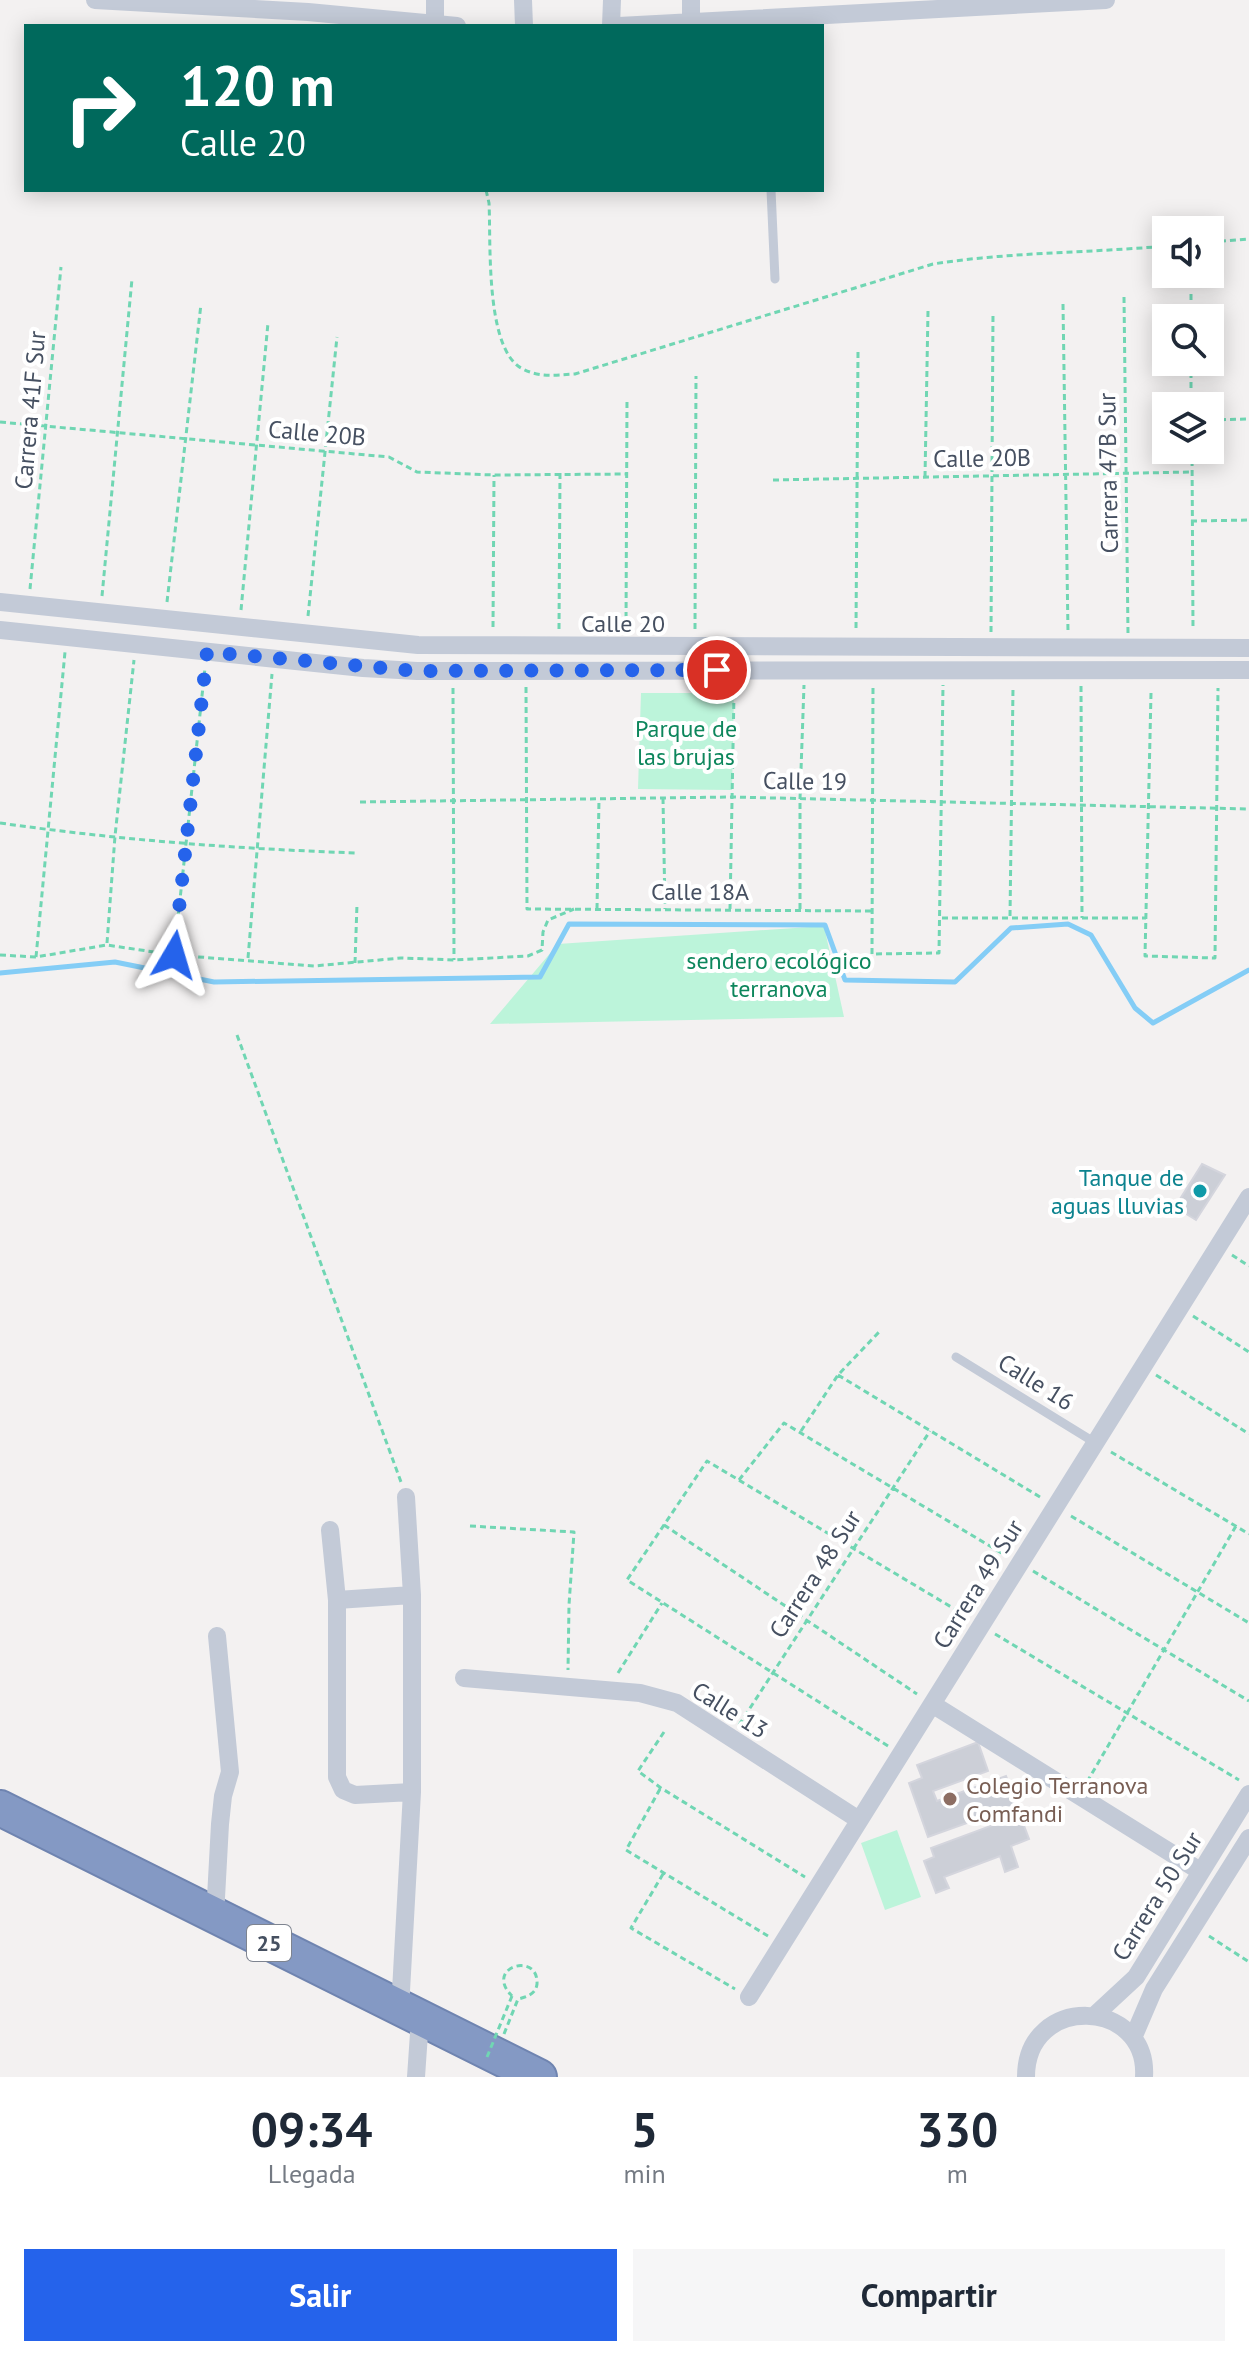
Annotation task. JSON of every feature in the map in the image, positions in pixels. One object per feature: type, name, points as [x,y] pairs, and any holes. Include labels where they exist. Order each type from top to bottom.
[{"type":"highway","name":"25","points":[[0,1808],[491,2056],[539,2077]]},
{"type":"street","points":[[95,0],[353,8],[435,24],[435,0]]},
{"type":"street","points":[[523,0],[524,24]]},
{"type":"street","points":[[611,24],[612,0]]},
{"type":"street","points":[[691,0],[691,22]]},
{"type":"street","points":[[655,24],[851,7],[1106,0]]},
{"type":"street","name":"Calle 20","points":[[0,602],[418,645],[1249,648]]},
{"type":"street","name":"Calle 20","points":[[0,630],[363,668],[453,672],[1249,670]]},
{"type":"street","name":"Carrera 49 Sur","points":[[749,1997],[1249,1197]]},
{"type":"street","points":[[406,1497],[412,1595],[410,2014],[416,2077]]},
{"type":"street","points":[[330,1530],[337,1600],[337,1777],[343,1790],[355,1795],[412,1792]]},
{"type":"street","points":[[337,1600],[412,1595]]},
{"type":"street","points":[[215,1916],[222,1810],[230,1772],[217,1636]]},
{"type":"street","name":"Calle 13","points":[[464,1678],[640,1693],[677,1703],[859,1820]]},
{"type":"street","points":[[932,1704],[1200,1871]]},
{"type":"street","name":"Carrera 50 Sur","points":[[1095,2015],[1136,1977],[1249,1794]]},
{"type":"street","name":"Carrera 50 Sur","points":[[1133,2038],[1154,1989],[1249,1838]]},
{"type":"street","points":[[1026,2077],[1026,2064],[1032,2047],[1043,2031],[1077,2015],[1095,2015],[1116,2023],[1133,2038],[1141,2052],[1144,2077]]},
{"type":"lane","points":[[771,192],[775,279]]},
{"type":"lane","name":"Calle 16","points":[[956,1357],[1094,1442]]},
{"type":"path","points":[[486,192],[493,304],[498,336],[518,366],[541,376],[575,374],[933,264],[992,255],[1152,247]]},
{"type":"path","points":[[1224,241],[1249,239]]},
{"type":"path","name":"Carrera 41F Sur","points":[[29,605],[61,267]]},
{"type":"path","points":[[100,612],[132,279]]},
{"type":"path","points":[[1191,294],[1191,304]]},
{"type":"path","name":"Carrera 47B Sur","points":[[1124,297],[1128,648]]},
{"type":"path","points":[[166,618],[201,304]]},
{"type":"path","points":[[1063,304],[1068,648]]},
{"type":"path","points":[[925,477],[928,311]]},
{"type":"path","points":[[991,648],[993,314]]},
{"type":"path","points":[[240,625],[268,323]]},
{"type":"path","points":[[306,633],[337,337]]},
{"type":"path","points":[[856,647],[858,352]]},
{"type":"path","points":[[695,647],[696,376]]},
{"type":"path","points":[[626,647],[627,400]]},
{"type":"path","points":[[1224,420],[1249,419]]},
{"type":"path","name":"Calle 20B","points":[[0,422],[389,457],[417,472],[628,474]]},
{"type":"path","points":[[1192,464],[1194,649]]},
{"type":"path","name":"Calle 20B","points":[[773,480],[1192,472]]},
{"type":"path","points":[[559,647],[560,473]]},
{"type":"path","points":[[493,647],[494,475]]},
{"type":"path","points":[[1191,521],[1249,520]]},
{"type":"path","points":[[36,957],[67,636]]},
{"type":"path","points":[[107,945],[115,836],[136,644]]},
{"type":"path","points":[[174,955],[207,652]]},
{"type":"path","points":[[248,960],[273,659]]},
{"type":"path","points":[[874,670],[872,954],[939,953],[943,669]]},
{"type":"path","points":[[1010,916],[1013,669]]},
{"type":"path","points":[[1081,669],[1082,918]]},
{"type":"path","points":[[1151,693],[1145,956],[1215,958],[1218,669]]},
{"type":"path","points":[[800,909],[804,670]]},
{"type":"path","points":[[526,671],[526,800]]},
{"type":"path","points":[[453,672],[454,960]]},
{"type":"path","points":[[730,909],[734,693]]},
{"type":"path","name":"Calle 19","points":[[360,802],[732,797],[1249,809]]},
{"type":"path","points":[[663,798],[665,909]]},
{"type":"path","points":[[597,909],[599,799]]},
{"type":"path","name":"Calle 18A","points":[[526,800],[527,909],[873,911]]},
{"type":"path","points":[[0,823],[257,849],[358,853]]},
{"type":"path","points":[[355,963],[357,904]]},
{"type":"path","points":[[0,955],[36,957],[107,945],[174,955],[314,966],[401,958],[454,960],[528,956],[542,950],[543,932],[548,920],[574,909]]},
{"type":"path","points":[[940,918],[1146,918]]},
{"type":"path","points":[[237,1035],[406,1497]]},
{"type":"path","points":[[1180,1308],[1249,1352]]},
{"type":"path","points":[[800,1433],[838,1375],[880,1331]]},
{"type":"path","points":[[1143,1366],[1249,1434]]},
{"type":"path","points":[[739,1480],[784,1423]]},
{"type":"path","name":"Carrera 48 Sur","points":[[730,1738],[930,1431]]},
{"type":"path","points":[[1094,1442],[1249,1534]]},
{"type":"path","points":[[707,1461],[627,1580],[901,1754]]},
{"type":"path","points":[[664,1525],[932,1704]]},
{"type":"path","points":[[470,1526],[574,1532],[567,1686]]},
{"type":"path","points":[[1079,1796],[1236,1526]]},
{"type":"path","points":[[608,1690],[662,1603]]},
{"type":"path","points":[[664,1732],[638,1771],[819,1885]]},
{"type":"path","points":[[661,1788],[626,1850],[782,1944]]},
{"type":"path","points":[[663,1874],[631,1928],[749,1997]]},
{"type":"path","points":[[1194,1926],[1249,1962]]},
{"type":"path","points":[[516,1965],[526,1966],[534,1971],[537,1980],[535,1990],[528,1997],[518,1999],[491,2056],[512,1996],[505,1989],[503,1980],[516,1965]]},
{"type":"green space","name":"Parque de las brujas","points":[[641,693],[734,693],[732,790],[638,789]]},
{"type":"green space","name":"sendero ecológico terranova","points":[[824,926],[844,1017],[490,1024],[558,944]]},
{"type":"green space","points":[[897,1830],[921,1897],[885,1910],[861,1843]]},
{"type":"building","name":"Tanque de aguas lluvias","points":[[1202,1164],[1225,1175],[1196,1220],[1175,1207]]},
{"type":"building","points":[[978,1742],[988,1771],[933,1791],[937,1801],[1006,1776],[1017,1805],[928,1837],[909,1783],[922,1778],[917,1765]]},
{"type":"building","points":[[1020,1815],[1029,1839],[1011,1846],[1018,1867],[1005,1872],[1000,1856],[944,1877],[949,1888],[936,1893],[924,1861],[934,1857],[931,1848]]},
{"type":"waterway","points":[[0,973],[115,962],[214,982],[540,977],[569,924],[825,925],[845,980],[955,982],[1011,928],[1068,924],[1091,935],[1135,1008],[1153,1023],[1249,970]]},
{"type":"place","name":"Tanque de aguas lluvias","points":[[1200,1191]]},
{"type":"place","name":"Colegio Terranova Comfandi","points":[[950,1799]]},
{"type":"route","points":[[174,955],[207,652],[417,671],[717,670]]}]
